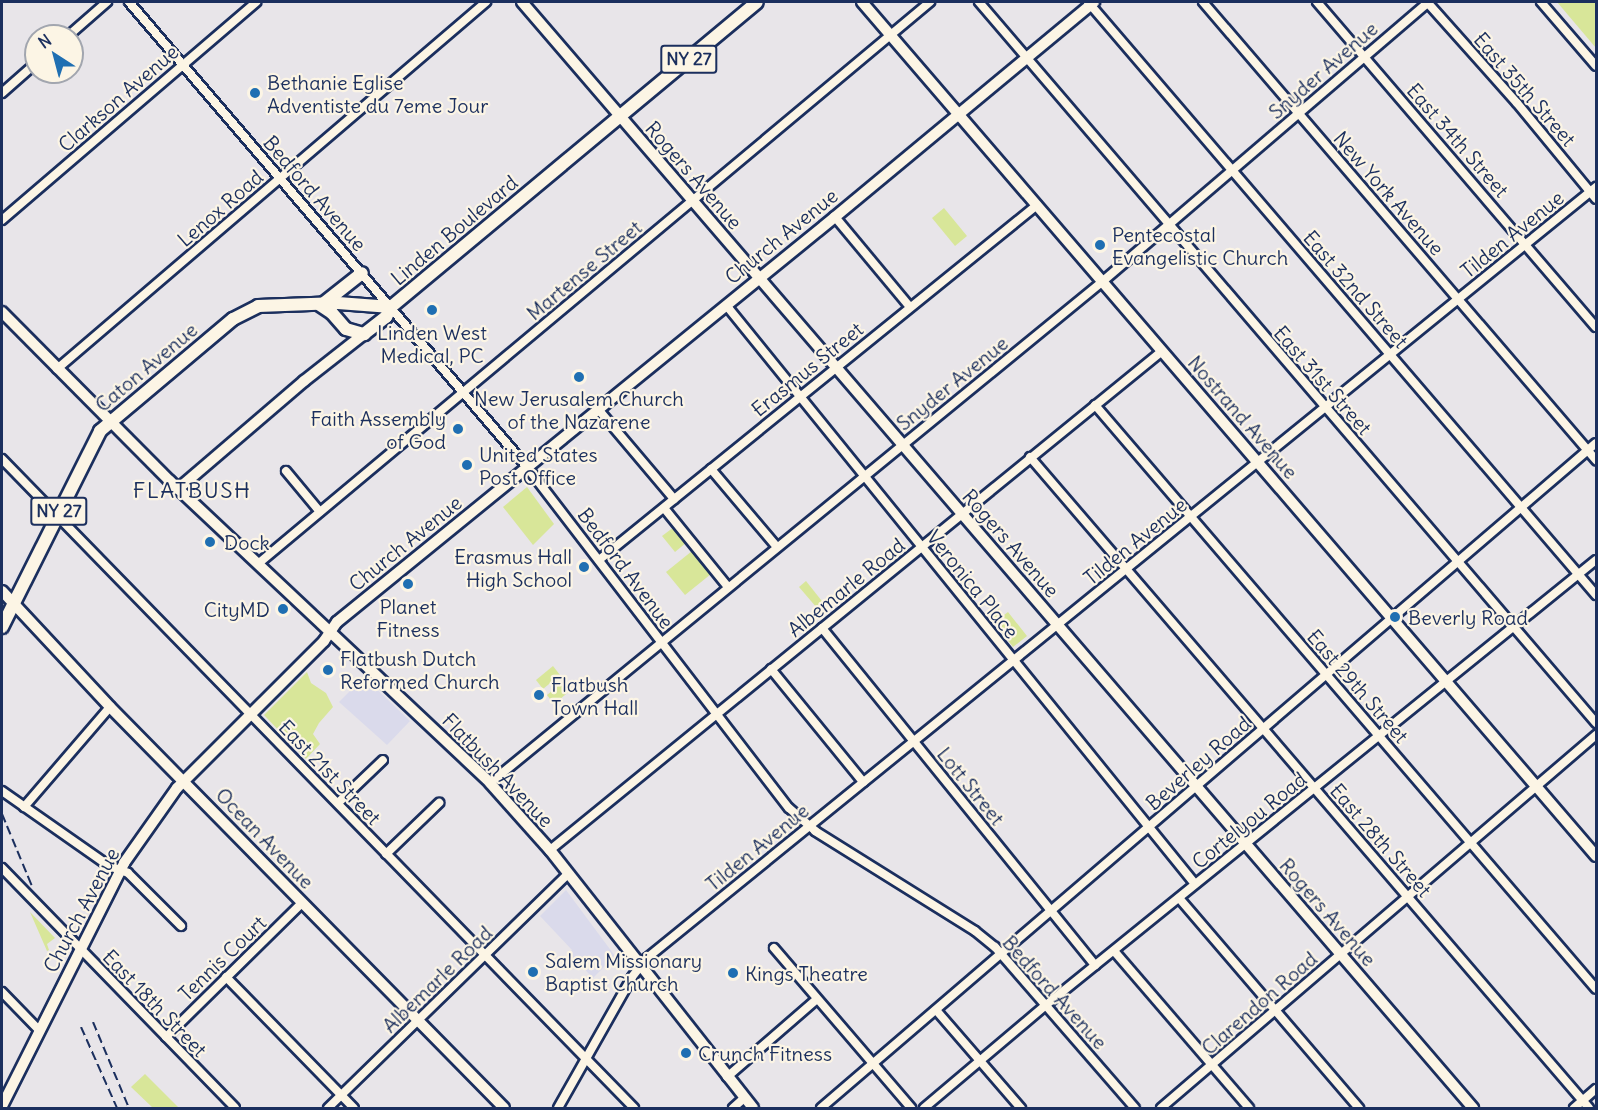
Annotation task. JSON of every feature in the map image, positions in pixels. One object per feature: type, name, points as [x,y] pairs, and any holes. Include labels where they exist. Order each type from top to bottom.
[{"type":"highway","name":"Linden Boulevard","points":[[364,334],[386,317],[391,307],[757,2]]},
{"type":"highway","points":[[362,273],[320,305],[332,313],[346,329],[364,334]]},
{"type":"highway","name":"Caton Avenue","points":[[2,627],[100,431],[245,311],[258,306],[338,303],[391,307]]},
{"type":"main road","name":"Rogers Avenue","points":[[522,2],[1473,1108]]},
{"type":"main road","name":"Nostrand Avenue","points":[[862,2],[1596,856]]},
{"type":"main road","name":"Church Avenue","points":[[2,1106],[120,870],[185,780],[330,632],[336,622],[835,217],[1091,2]]},
{"type":"main road","name":"Flatbush Avenue","points":[[2,312],[178,489],[490,783],[550,850],[753,1108]]},
{"type":"main road","name":"Linden Boulevard","points":[[178,489],[304,381],[364,334]]},
{"type":"main road","name":"Ocean Avenue","points":[[2,591],[110,707],[185,780],[302,903],[504,1108]]},
{"type":"street","points":[[82,24],[107,2]]},
{"type":"street","name":"Bedford Avenue","points":[[129,2],[527,467],[782,799],[808,826],[975,931],[1002,954],[1135,1108]]},
{"type":"street","name":"Clarkson Avenue","points":[[2,220],[256,2]]},
{"type":"street","name":"Lenox Road","points":[[57,369],[486,2]]},
{"type":"street","name":"Martense Street","points":[[259,563],[930,2]]},
{"type":"street","name":"East 31st Street","points":[[979,2],[1596,723]]},
{"type":"street","name":"East 32nd Street","points":[[1091,2],[1596,595]]},
{"type":"street","name":"New York Avenue","points":[[1203,2],[1596,460]]},
{"type":"street","name":"East 34th Street","points":[[1317,2],[1596,327]]},
{"type":"street","name":"Snyder Avenue","points":[[490,783],[1103,281],[1427,2]]},
{"type":"street","name":"East 35th Street","points":[[1427,2],[1594,193]]},
{"type":"street","points":[[1541,2],[1596,66]]},
{"type":"street","points":[[2,93],[24,74]]},
{"type":"street","name":"Tilden Avenue","points":[[558,1108],[640,967],[808,826],[1526,245],[1594,193]]},
{"type":"street","name":"Erasmus Street","points":[[599,560],[1037,205]]},
{"type":"street","points":[[835,217],[910,307]]},
{"type":"street","name":"Veronica Place","points":[[726,305],[1195,884]]},
{"type":"street","name":"Albemarle Road","points":[[550,850],[1162,351]]},
{"type":"street","name":"East 29th Street","points":[[1095,405],[1596,989]]},
{"type":"street","points":[[598,409],[674,499]]},
{"type":"street","name":"Beverley Road","points":[[821,1108],[1596,443]]},
{"type":"street","name":"East 28th Street","points":[[1030,457],[1589,1108]]},
{"type":"street","name":"East 21st Street","points":[[2,459],[634,1108]]},
{"type":"street","points":[[711,469],[777,547]]},
{"type":"street","points":[[286,471],[320,512]]},
{"type":"street","points":[[663,508],[728,587]]},
{"type":"street","name":"Cortelyou Road","points":[[924,1108],[1095,965],[1596,560]]},
{"type":"street","name":"Lott Street","points":[[822,628],[1095,965]]},
{"type":"street","points":[[771,669],[863,782]]},
{"type":"street","points":[[24,807],[110,707]]},
{"type":"street","name":"Clarendon Road","points":[[1161,1108],[1596,735]]},
{"type":"street","points":[[338,803],[383,760]]},
{"type":"street","points":[[2,791],[109,866],[128,873],[181,926]]},
{"type":"street","points":[[386,854],[439,803]]},
{"type":"street","name":"East 18th Street","points":[[2,868],[235,1108]]},
{"type":"street","name":"Albemarle Road","points":[[328,1108],[568,874]]},
{"type":"street","points":[[1179,898],[1359,1108]]},
{"type":"street","name":"Tennis Court","points":[[166,1037],[302,903]]},
{"type":"street","points":[[774,948],[911,1108]]},
{"type":"street","points":[[1114,951],[1249,1108]]},
{"type":"street","points":[[226,977],[354,1108]]},
{"type":"street","points":[[2,992],[39,1030]]},
{"type":"street","points":[[727,1077],[817,999]]},
{"type":"street","points":[[936,1010],[1021,1108]]},
{"type":"street","points":[[1574,1108],[1596,1089]]},
{"type":"street","points":[[733,1108],[744,1098]]},
{"type":"shaded area","points":[[364,677],[410,721],[387,745],[339,702]]},
{"type":"shaded area","points":[[566,890],[615,956],[593,978],[569,953],[572,950],[540,916]]},
{"type":"green space","points":[[1557,2],[1596,2],[1596,48]]},
{"type":"green space","points":[[944,208],[967,236],[955,246],[932,218]]},
{"type":"green space","points":[[527,487],[554,524],[533,545],[503,507]]},
{"type":"green space","points":[[674,527],[687,542],[675,552],[662,536]]},
{"type":"green space","points":[[692,551],[711,574],[685,595],[666,572]]},
{"type":"green space","points":[[806,581],[829,610],[823,615],[799,587]]},
{"type":"green space","points":[[998,608],[1004,615],[1008,612],[1027,636],[1013,647],[989,616]]},
{"type":"green space","points":[[553,666],[560,675],[543,689],[536,680]]},
{"type":"green space","points":[[307,672],[311,683],[326,693],[333,707],[313,734],[320,744],[306,759],[264,715]]},
{"type":"green space","points":[[564,681],[571,690],[554,704],[547,695]]},
{"type":"green space","points":[[30,912],[55,938],[47,944],[49,950],[47,951]]},
{"type":"green space","points":[[145,1074],[179,1108],[153,1108],[131,1087]]},
{"type":"railway","points":[[2,814],[32,886]]},
{"type":"railway","points":[[93,1022],[129,1108]]},
{"type":"railway","points":[[81,1027],[117,1108]]},
{"type":"place","name":"Bethanie Eglise Adventiste du 7eme Jour","points":[[255,93]]},
{"type":"place","name":"Pentecostal Evangelistic Church","points":[[1100,245]]},
{"type":"place","name":"Linden West Medical, PC","points":[[432,310]]},
{"type":"place","name":"New Jerusalem Church of the Nazarene","points":[[579,377]]},
{"type":"place","name":"Faith Assembly of God","points":[[458,429]]},
{"type":"place","name":"United States Post Office","points":[[467,465]]},
{"type":"place","name":"Dock","points":[[210,542]]},
{"type":"place","name":"Erasmus Hall High School","points":[[584,567]]},
{"type":"place","name":"Planet Fitness","points":[[408,584]]},
{"type":"place","name":"CityMD","points":[[283,609]]},
{"type":"place","name":"Beverly Road","points":[[1395,617]]},
{"type":"place","name":"Flatbush Dutch Reformed Church","points":[[328,670]]},
{"type":"place","name":"Flatbush Town Hall","points":[[539,695]]},
{"type":"place","name":"Salem Missionary Baptist Church","points":[[533,972]]},
{"type":"place","name":"Kings Theatre","points":[[733,973]]},
{"type":"place","name":"Crunch Fitness","points":[[686,1053]]},
{"type":"district","name":"FLATBUSH","points":[[192,491]]}]
